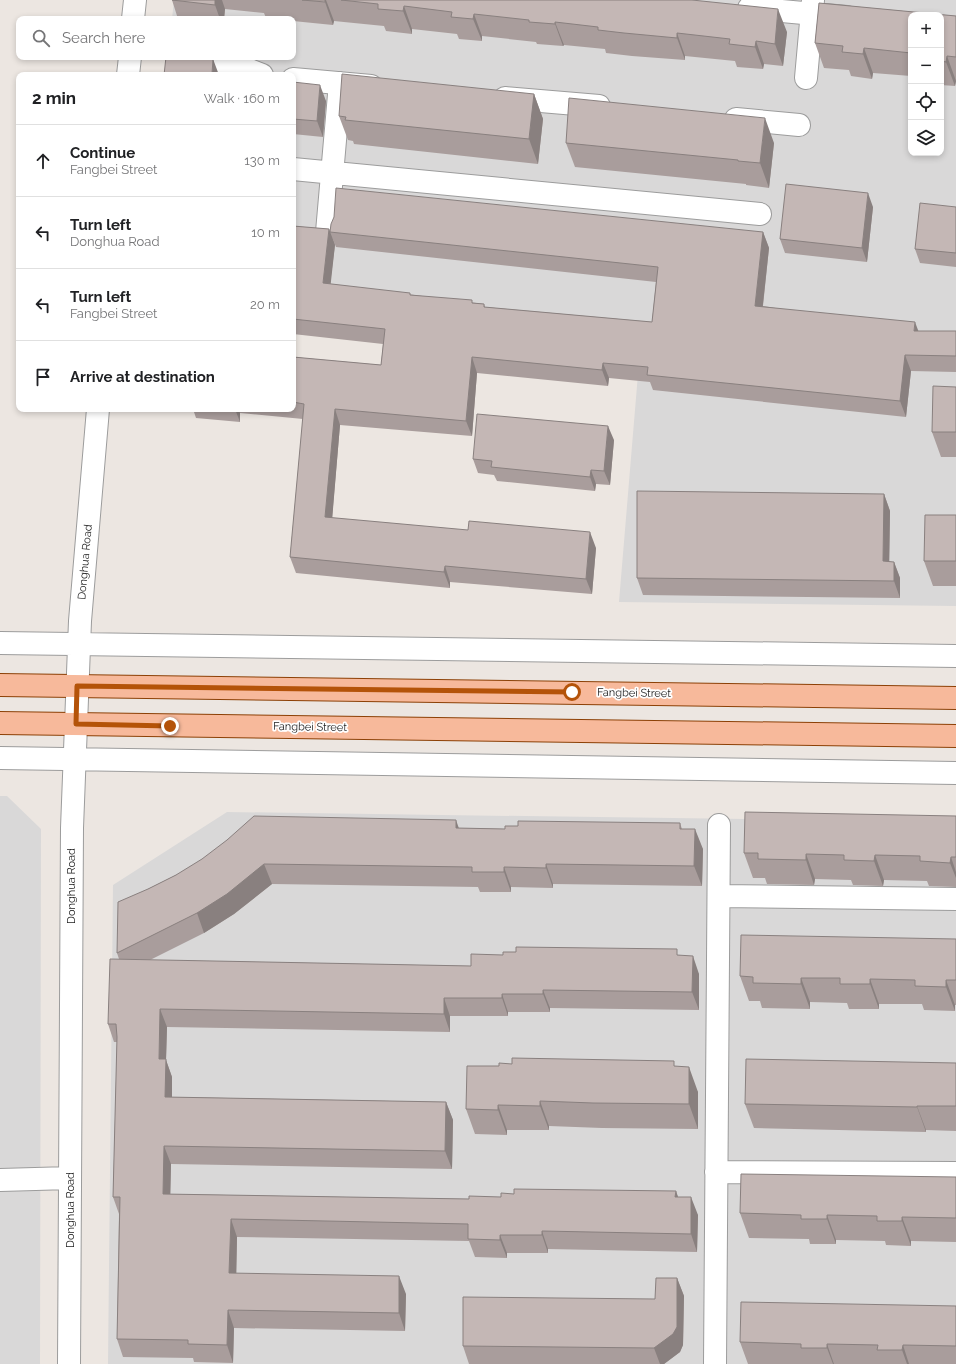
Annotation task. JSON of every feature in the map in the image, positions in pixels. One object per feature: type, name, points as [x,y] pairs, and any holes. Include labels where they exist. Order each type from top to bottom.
[{"type":"main road","name":"Fangbei Street","points":[[0,685],[956,698]]},
{"type":"main road","name":"Fangbei Street","points":[[0,723],[956,736]]},
{"type":"street","points":[[133,16],[135,0]]},
{"type":"street","points":[[732,6],[812,7],[865,19]]},
{"type":"street","points":[[806,78],[812,7]]},
{"type":"street","points":[[128,72],[130,60]]},
{"type":"street","points":[[210,60],[232,63],[254,72]]},
{"type":"street","points":[[296,79],[388,87]]},
{"type":"street","points":[[327,232],[340,83]]},
{"type":"street","points":[[483,96],[617,108]]},
{"type":"street","points":[[720,118],[799,125]]},
{"type":"street","points":[[296,169],[760,214]]},
{"type":"street","name":"Donghua Road","points":[[69,1364],[72,828],[74,759],[78,644],[98,412]]},
{"type":"street","points":[[0,643],[956,656]]},
{"type":"street","points":[[0,758],[956,773]]},
{"type":"street","points":[[715,1364],[719,825]]},
{"type":"street","points":[[719,896],[956,899]]},
{"type":"street","points":[[716,1172],[956,1173]]},
{"type":"street","points":[[0,1180],[70,1178]]},
{"type":"shaded area","points":[[174,0],[956,0],[956,606],[619,602],[642,326],[296,292],[296,72],[167,72],[169,60],[296,60],[296,16],[172,16]]},
{"type":"shaded area","points":[[0,796],[7,796],[41,829],[40,1364],[0,1364]]},
{"type":"shaded area","points":[[227,812],[956,822],[956,1364],[108,1364],[113,885]]},
{"type":"building","points":[[172,0],[215,0],[215,5]]},
{"type":"building","points":[[302,0],[325,0],[325,2]]},
{"type":"building","points":[[341,0],[692,0],[778,9],[775,44],[756,41],[755,47],[729,44],[730,39],[677,33],[677,38],[624,33],[598,30],[598,27],[555,22],[555,24],[529,22],[529,20],[474,14],[473,19],[451,17],[452,12],[404,6],[403,11],[378,9],[378,4]]},
{"type":"building","points":[[819,3],[914,12],[908,12],[908,53],[864,48],[863,54],[842,52],[843,46],[815,43]]},
{"type":"building","points":[[944,15],[956,16],[956,57],[947,56],[946,62],[944,62]]},
{"type":"building","points":[[166,60],[213,60],[212,72],[164,72]]},
{"type":"building","points":[[342,74],[534,94],[529,139],[345,120],[346,117],[339,116]]},
{"type":"building","points":[[296,82],[320,85],[317,121],[296,119]]},
{"type":"building","points":[[569,98],[765,118],[760,163],[566,143]]},
{"type":"building","points":[[786,184],[868,193],[862,248],[780,239]]},
{"type":"building","points":[[336,188],[763,232],[755,306],[915,322],[914,331],[956,331],[956,356],[905,355],[900,401],[647,375],[648,367],[603,363],[602,370],[472,357],[466,421],[335,409],[325,517],[468,530],[469,521],[590,532],[586,579],[445,566],[444,572],[290,557],[304,404],[296,403],[296,357],[381,365],[385,329],[296,319],[296,226],[329,229],[323,283],[410,293],[410,295],[472,300],[472,303],[484,304],[484,307],[652,322],[658,267],[330,232],[334,217]]},
{"type":"building","points":[[920,203],[956,207],[956,253],[915,249]]},
{"type":"building","points":[[933,386],[956,387],[956,432],[932,432]]},
{"type":"building","points":[[477,414],[608,426],[604,471],[591,470],[590,477],[491,467],[492,461],[473,459]]},
{"type":"building","points":[[637,491],[884,494],[883,561],[894,562],[894,581],[637,578]]},
{"type":"building","points":[[925,515],[956,515],[956,561],[924,561]]},
{"type":"building","points":[[745,812],[956,816],[956,857],[951,857],[950,863],[920,861],[920,856],[875,855],[874,861],[844,860],[844,855],[806,854],[806,860],[758,859],[758,853],[744,853]]},
{"type":"building","points":[[254,816],[456,820],[456,828],[505,829],[505,826],[518,826],[518,821],[680,823],[680,829],[695,829],[694,866],[546,864],[546,868],[504,867],[504,872],[472,872],[472,867],[264,864],[227,894],[197,913],[117,953],[118,902],[176,875],[202,859],[227,840]]},
{"type":"building","points":[[741,935],[956,939],[956,980],[946,980],[946,987],[915,986],[915,980],[870,979],[870,984],[840,984],[840,978],[801,978],[801,984],[753,983],[753,977],[740,976]]},
{"type":"building","points":[[516,947],[677,949],[677,955],[693,956],[692,992],[543,990],[543,994],[502,994],[502,998],[444,998],[444,1014],[160,1009],[159,1059],[166,1059],[165,1097],[446,1102],[445,1151],[164,1146],[163,1194],[469,1199],[469,1196],[501,1197],[501,1193],[514,1194],[514,1189],[676,1191],[675,1197],[691,1197],[691,1234],[542,1231],[542,1235],[500,1235],[500,1240],[468,1239],[468,1224],[231,1219],[229,1273],[399,1276],[399,1313],[228,1310],[227,1345],[188,1344],[188,1340],[117,1339],[120,1197],[113,1197],[117,1037],[116,1024],[108,1024],[110,959],[471,966],[471,954],[503,955],[503,952],[516,952]]},
{"type":"building","points":[[512,1058],[674,1061],[674,1066],[689,1067],[689,1104],[540,1101],[540,1106],[498,1105],[498,1110],[466,1109],[467,1066],[499,1066],[499,1063],[512,1064]]},
{"type":"building","points":[[746,1059],[956,1063],[956,1106],[917,1107],[745,1104]]},
{"type":"building","points":[[741,1174],[956,1177],[956,1218],[902,1217],[902,1221],[877,1221],[877,1216],[827,1215],[827,1219],[801,1219],[801,1215],[740,1213]]},
{"type":"building","points":[[656,1278],[677,1278],[677,1327],[673,1334],[654,1348],[463,1346],[463,1297],[655,1299]]},
{"type":"building","points":[[741,1302],[956,1306],[956,1346],[903,1345],[902,1350],[877,1350],[878,1345],[827,1344],[827,1348],[801,1348],[801,1344],[740,1342]]},
{"type":"route","points":[[170,726],[76,724],[77,686],[572,692]]}]
